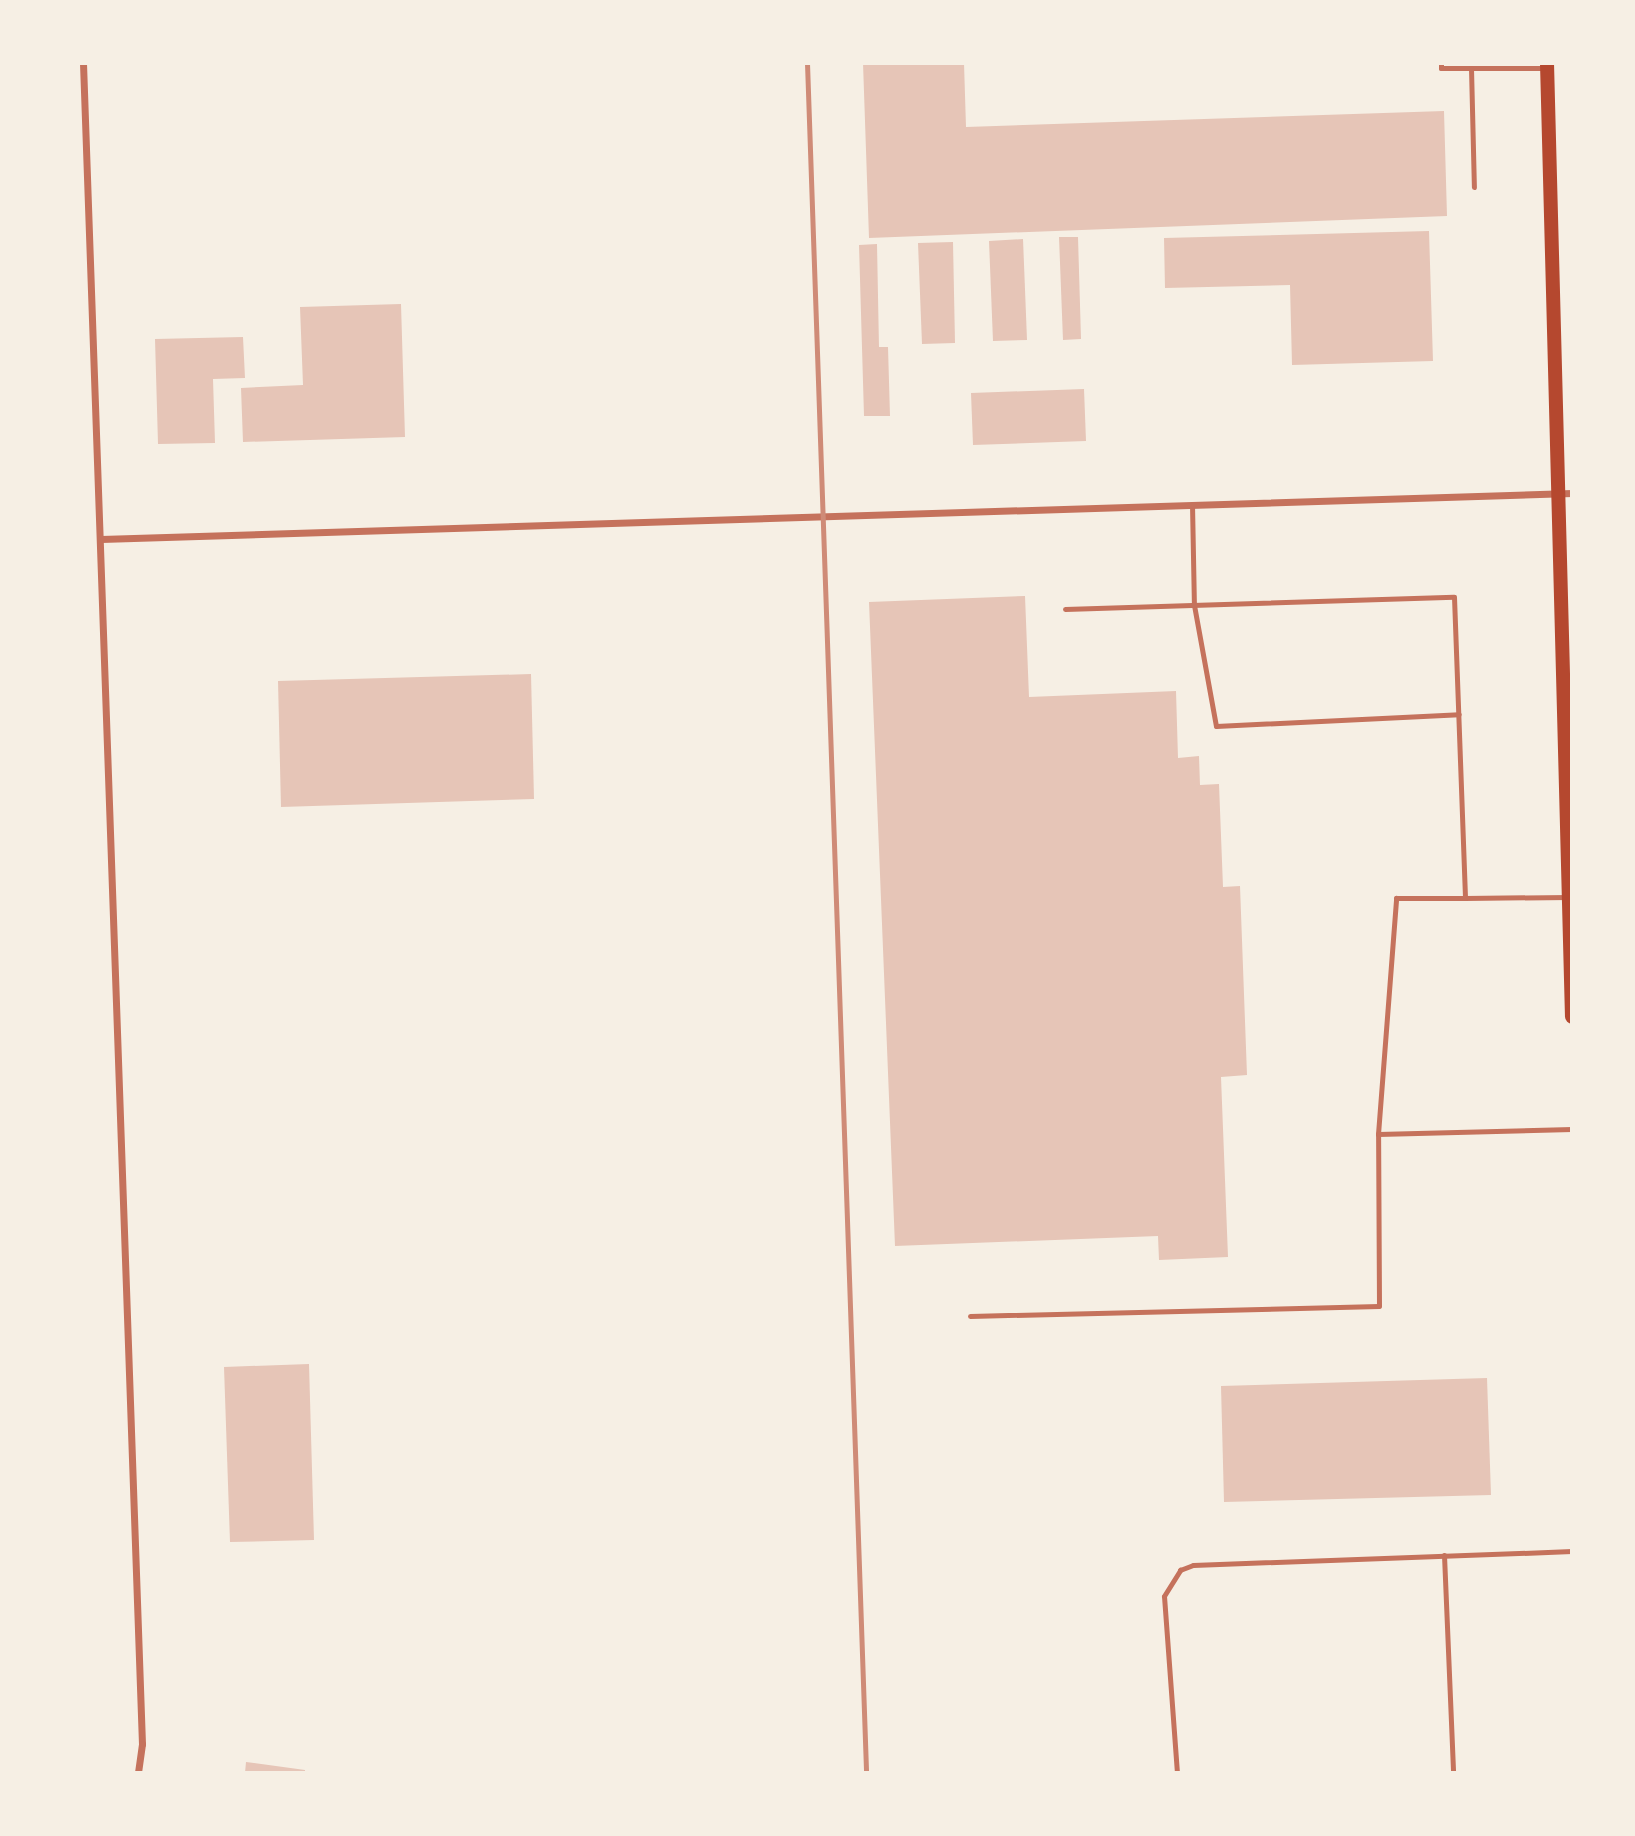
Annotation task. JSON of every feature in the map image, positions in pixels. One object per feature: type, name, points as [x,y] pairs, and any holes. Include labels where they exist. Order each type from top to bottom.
[{"type":"main road","points":[[1547,65],[1565,493],[1572,1017]]},
{"type":"street","points":[[83,63],[142,1744],[138,1773]]},
{"type":"street","points":[[101,539],[1565,493]]},
{"type":"lane","points":[[1441,63],[1441,68],[1547,65]]},
{"type":"lane","points":[[1471,68],[1474,187]]},
{"type":"lane","points":[[1192,504],[1194,605],[1216,726],[1459,715]]},
{"type":"lane","points":[[1065,609],[1454,597],[1465,898]]},
{"type":"lane","points":[[970,1316],[1379,1306],[1378,1135],[1396,898],[1569,897]]},
{"type":"lane","points":[[1378,1135],[1572,1129]]},
{"type":"lane","points":[[1177,1773],[1164,1596],[1180,1570],[1193,1564],[1572,1550]]},
{"type":"lane","points":[[1444,1555],[1453,1773]]},
{"type":"building","points":[[863,63],[964,63],[966,127],[1444,111],[1447,216],[869,238]]},
{"type":"building","points":[[1429,231],[1433,361],[1292,365],[1290,285],[1165,288],[1164,238]]},
{"type":"building","points":[[1059,237],[1078,237],[1081,339],[1063,340]]},
{"type":"building","points":[[1023,239],[1027,340],[993,341],[989,241]]},
{"type":"building","points":[[953,242],[955,343],[922,344],[918,243]]},
{"type":"building","points":[[877,244],[879,347],[888,347],[890,416],[864,416],[859,245]]},
{"type":"building","points":[[401,304],[405,437],[243,442],[241,388],[303,385],[300,307]]},
{"type":"building","points":[[243,337],[245,378],[213,379],[215,443],[158,444],[155,339]]},
{"type":"building","points":[[1084,389],[1086,441],[973,445],[971,393]]},
{"type":"building","points":[[1025,596],[1029,697],[1176,691],[1178,758],[1199,756],[1200,785],[1219,784],[1223,887],[1240,886],[1247,1075],[1221,1077],[1228,1257],[1159,1260],[1158,1236],[895,1246],[869,602]]},
{"type":"building","points":[[531,674],[534,799],[281,807],[278,681]]},
{"type":"building","points":[[309,1364],[314,1540],[230,1542],[224,1367]]},
{"type":"building","points":[[1487,1378],[1491,1495],[1224,1502],[1221,1386]]},
{"type":"building","points":[[246,1762],[305,1770],[305,1773],[245,1773]]},
{"type":"railway","points":[[807,63],[866,1773]]}]
